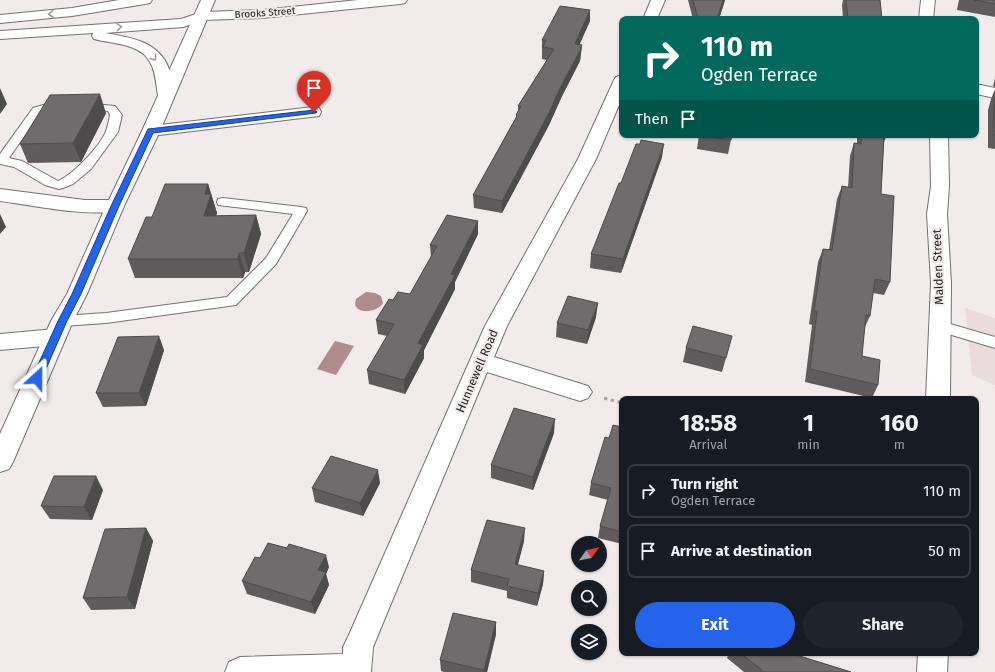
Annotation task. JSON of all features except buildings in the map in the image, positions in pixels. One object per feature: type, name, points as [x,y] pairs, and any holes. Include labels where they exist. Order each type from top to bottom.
[{"type":"main road","points":[[0,462],[59,329],[77,294],[115,206],[151,131],[208,0]]},
{"type":"main road","name":"Brooks Street","points":[[202,16],[262,14],[400,0]]},
{"type":"main road","points":[[651,16],[658,0]]},
{"type":"main road","points":[[926,16],[928,0]]},
{"type":"main road","points":[[0,19],[149,5]]},
{"type":"main road","points":[[176,10],[189,11],[202,16]]},
{"type":"main road","points":[[0,35],[183,23],[202,16]]},
{"type":"main road","points":[[66,31],[122,40],[138,45],[149,52],[157,61],[166,96]]},
{"type":"main road","name":"Hunnewell Road","points":[[356,670],[358,648],[496,326],[587,160],[619,87]]},
{"type":"main road","points":[[979,90],[995,93]]},
{"type":"main road","points":[[151,131],[314,112]]},
{"type":"main road","name":"Malden Street","points":[[938,396],[941,283],[937,214],[940,186],[939,138]]},
{"type":"main road","points":[[0,195],[80,205],[115,206]]},
{"type":"main road","points":[[0,342],[59,329]]},
{"type":"main road","points":[[481,362],[580,392]]},
{"type":"main road","points":[[932,672],[933,656]]},
{"type":"main road","points":[[240,672],[356,670]]},
{"type":"lane","points":[[50,106],[90,106],[111,108],[116,115],[112,132],[87,166],[69,181],[59,185],[49,182],[18,164],[1,160],[37,110],[50,106]]},
{"type":"lane","points":[[59,329],[106,318],[231,301],[271,261],[301,211],[223,202]]},
{"type":"lane","points":[[940,326],[995,343]]},
{"type":"shaded area","points":[[366,292],[375,293],[381,296],[383,303],[380,307],[370,311],[360,310],[357,308],[355,304],[356,299]]},
{"type":"shaded area","points":[[965,308],[995,318],[995,385],[972,375]]},
{"type":"shaded area","points":[[335,341],[354,346],[336,375],[317,369]]},
{"type":"route","points":[[37,378],[62,321],[77,294],[115,206],[151,131],[314,112]]}]
